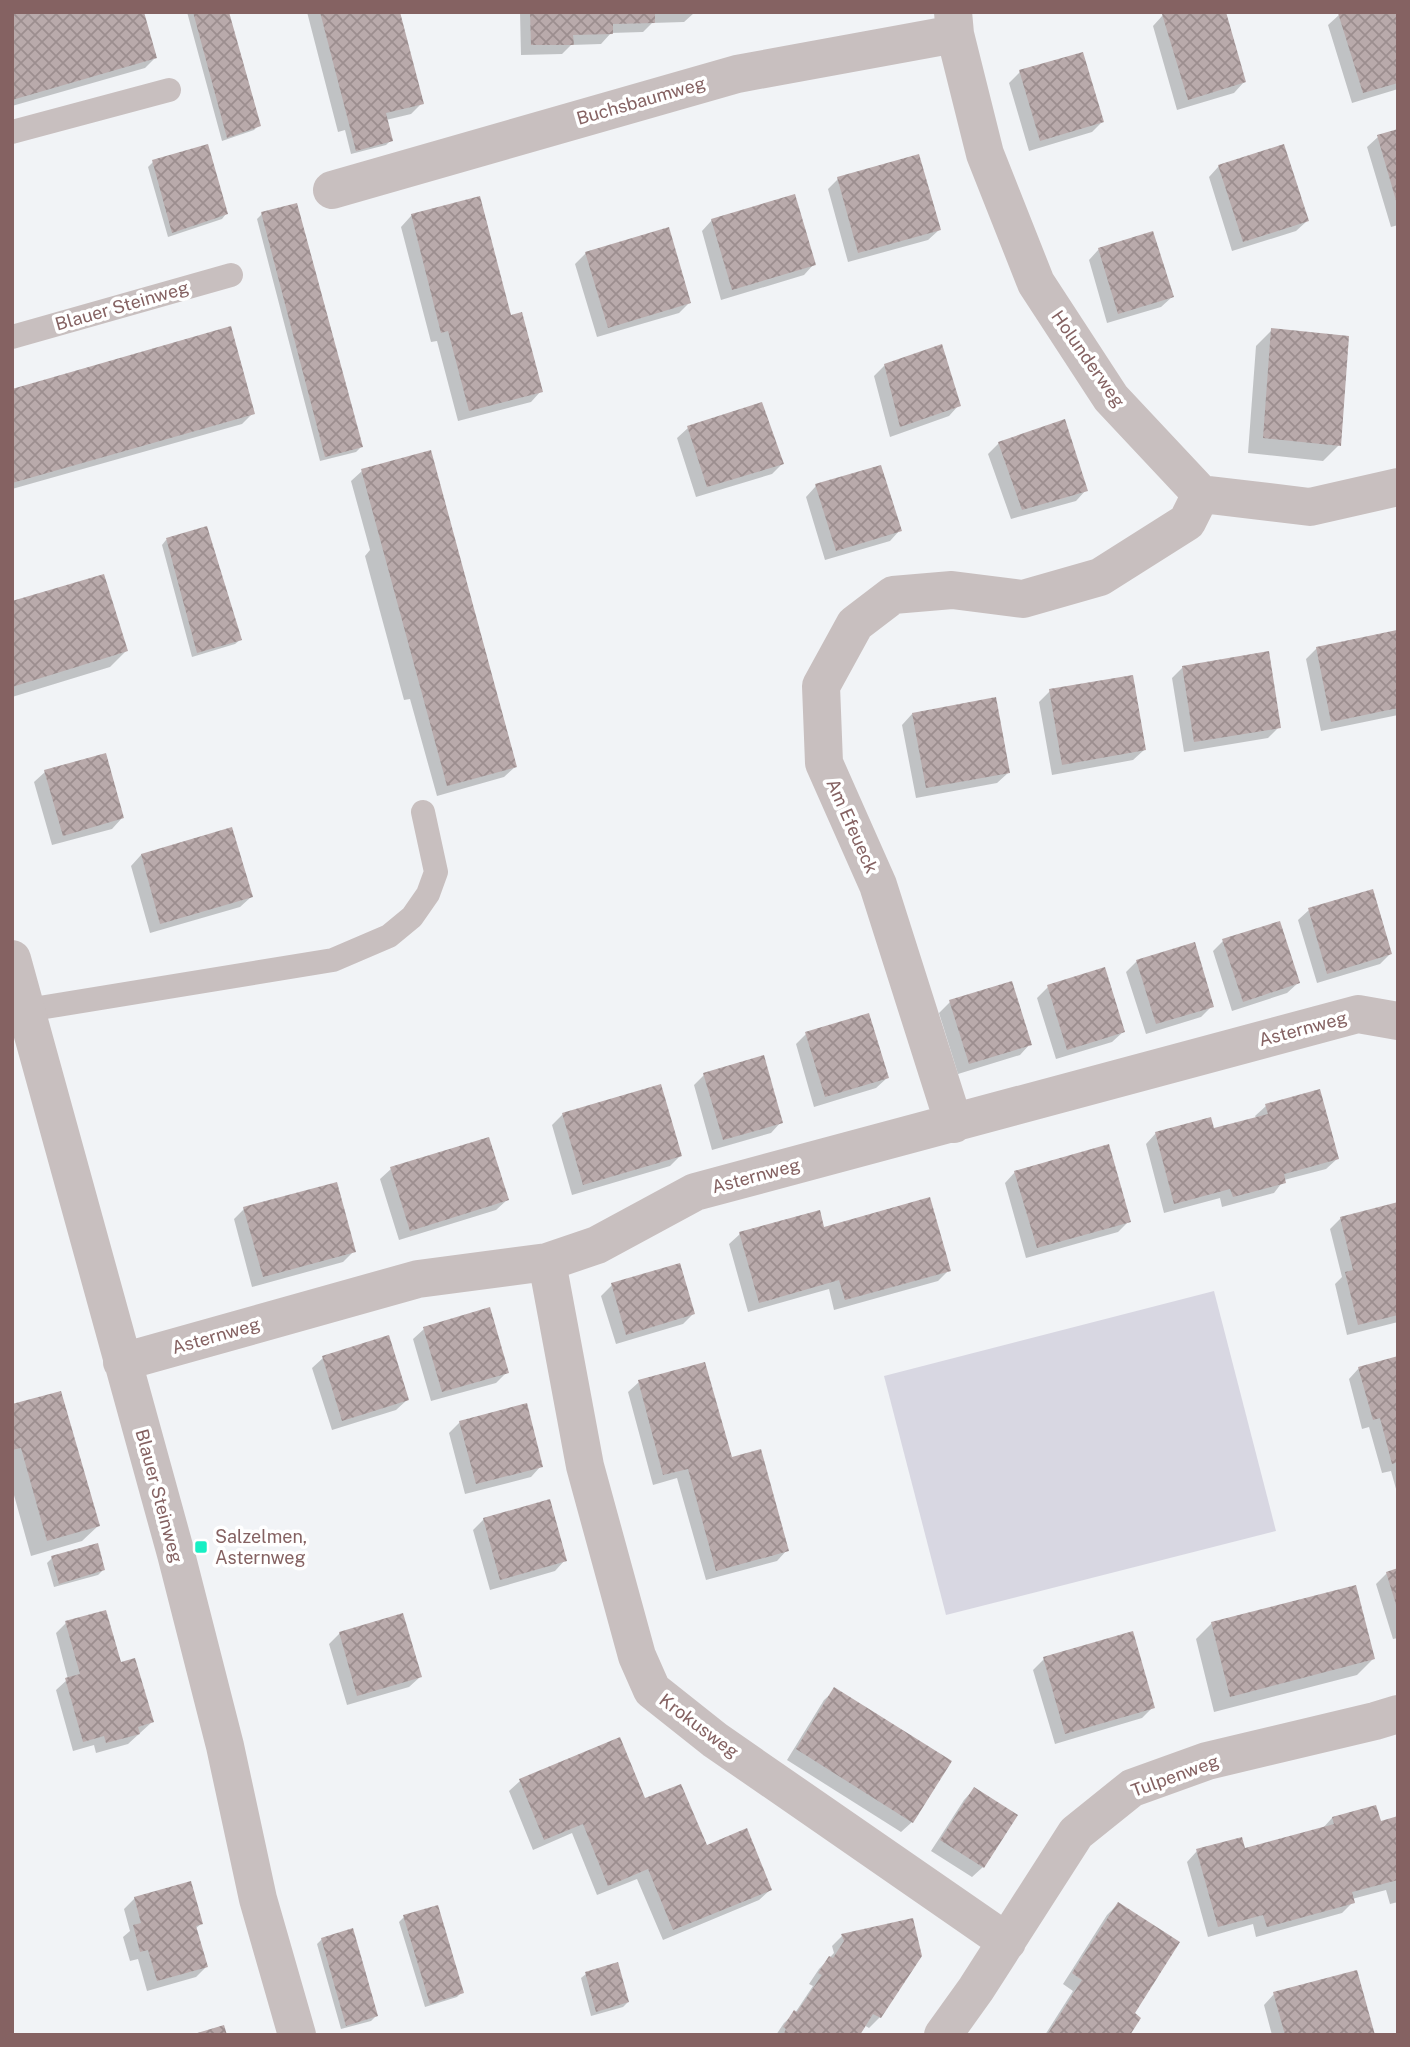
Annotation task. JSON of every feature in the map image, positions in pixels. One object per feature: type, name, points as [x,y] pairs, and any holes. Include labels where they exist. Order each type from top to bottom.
[{"type":"street","name":"Buchsbaumweg","points":[[332,190],[737,74],[954,23]]},
{"type":"street","name":"Holunderweg","points":[[954,23],[985,154],[1036,283],[1111,398],[1201,494]]},
{"type":"street","points":[[1201,494],[1310,507],[1398,487]]},
{"type":"street","name":"Am Efeueck","points":[[954,1124],[878,885],[824,763],[821,686],[855,624],[894,595],[952,590],[1023,599],[1100,577],[1187,522],[1201,494]]},
{"type":"street","name":"Blauer Steinweg","points":[[12,959],[176,1554],[225,1746],[258,1899],[297,2035]]},
{"type":"street","name":"Asternweg","points":[[122,1362],[418,1279],[547,1262],[597,1245],[695,1192],[1358,1014],[1398,1021]]},
{"type":"street","name":"Krokusweg","points":[[547,1262],[585,1466],[637,1656],[652,1690],[715,1740],[1007,1942]]},
{"type":"street","name":"Tulpenweg","points":[[943,2035],[1007,1942],[1076,1833],[1132,1788],[1207,1761],[1398,1714]]},
{"type":"lane","points":[[12,132],[170,90]]},
{"type":"lane","name":"Blauer Steinweg","points":[[12,337],[231,275]]},
{"type":"lane","points":[[27,1010],[333,960],[389,936],[412,917],[428,894],[436,872],[423,812]]},
{"type":"shaded area","points":[[1214,1291],[1276,1531],[946,1615],[884,1376]]},
{"type":"building","points":[[12,12],[144,12],[157,58],[12,100]]},
{"type":"building","points":[[193,12],[229,12],[261,126],[227,138]]},
{"type":"building","points":[[320,12],[400,12],[424,104],[386,113],[393,141],[356,151]]},
{"type":"building","points":[[530,12],[655,12],[655,23],[613,24],[613,34],[573,35],[574,45],[531,45]]},
{"type":"building","points":[[1226,12],[1246,82],[1188,100],[1162,14]]},
{"type":"building","points":[[1398,12],[1398,83],[1363,93],[1338,13]]},
{"type":"building","points":[[1083,52],[1104,122],[1040,141],[1019,70]]},
{"type":"building","points":[[1398,129],[1398,204],[1397,204],[1377,135]]},
{"type":"building","points":[[208,144],[228,214],[172,233],[152,160]]},
{"type":"building","points":[[1284,144],[1309,221],[1243,242],[1218,165]]},
{"type":"building","points":[[919,154],[941,230],[858,253],[837,177]]},
{"type":"building","points":[[795,194],[816,265],[732,290],[711,219]]},
{"type":"building","points":[[480,196],[511,315],[522,312],[543,392],[469,411],[448,331],[441,333],[411,214]]},
{"type":"building","points":[[297,203],[363,447],[325,457],[261,212]]},
{"type":"building","points":[[669,227],[691,303],[608,328],[585,252]]},
{"type":"building","points":[[1153,231],[1174,297],[1118,314],[1098,248]]},
{"type":"building","points":[[231,326],[255,414],[12,483],[12,389]]},
{"type":"building","points":[[1271,328],[1349,336],[1341,446],[1263,438]]},
{"type":"building","points":[[942,344],[961,406],[900,427],[884,364]]},
{"type":"building","points":[[762,402],[784,464],[707,487],[687,426]]},
{"type":"building","points":[[1065,419],[1088,491],[1022,510],[998,442]]},
{"type":"building","points":[[431,450],[517,767],[447,786],[361,469]]},
{"type":"building","points":[[881,465],[902,531],[836,551],[815,484]]},
{"type":"building","points":[[207,526],[242,640],[197,653],[166,538]]},
{"type":"building","points":[[104,574],[128,651],[12,687],[12,601]]},
{"type":"building","points":[[1397,630],[1398,708],[1331,722],[1316,647]]},
{"type":"building","points":[[1269,651],[1281,728],[1194,742],[1182,666]]},
{"type":"building","points":[[1133,675],[1146,750],[1062,765],[1049,689]]},
{"type":"building","points":[[996,697],[1010,773],[926,788],[912,713]]},
{"type":"building","points":[[106,753],[124,818],[63,836],[44,770]]},
{"type":"building","points":[[232,827],[253,897],[160,924],[141,854]]},
{"type":"building","points":[[1373,889],[1392,954],[1327,974],[1308,908]]},
{"type":"building","points":[[1280,921],[1300,983],[1243,1002],[1222,939]]},
{"type":"building","points":[[1195,942],[1214,1007],[1156,1024],[1136,960]]},
{"type":"building","points":[[1105,967],[1125,1032],[1067,1050],[1047,985]]},
{"type":"building","points":[[1012,981],[1032,1045],[969,1064],[949,1000]]},
{"type":"building","points":[[869,1013],[889,1078],[825,1097],[805,1032]]},
{"type":"building","points":[[764,1055],[783,1123],[723,1140],[703,1073]]},
{"type":"building","points":[[661,1084],[682,1156],[583,1185],[562,1113]]},
{"type":"building","points":[[1320,1089],[1339,1159],[1284,1174],[1286,1183],[1233,1197],[1230,1189],[1174,1204],[1155,1132],[1211,1117],[1214,1128],[1268,1114],[1265,1104]]},
{"type":"building","points":[[489,1137],[509,1200],[410,1231],[390,1167]]},
{"type":"building","points":[[1109,1144],[1131,1222],[1037,1248],[1014,1171]]},
{"type":"building","points":[[337,1182],[356,1252],[263,1277],[243,1207]]},
{"type":"building","points":[[930,1197],[951,1271],[845,1300],[839,1280],[759,1303],[739,1232],[820,1210],[824,1227]]},
{"type":"building","points":[[1398,1202],[1398,1315],[1358,1325],[1345,1272],[1353,1270],[1340,1217]]},
{"type":"building","points":[[680,1263],[695,1314],[626,1335],[611,1283]]},
{"type":"building","points":[[490,1307],[509,1373],[442,1392],[423,1327]]},
{"type":"building","points":[[389,1335],[409,1400],[342,1421],[322,1356]]},
{"type":"building","points":[[1398,1356],[1398,1462],[1392,1464],[1380,1418],[1373,1420],[1358,1367]]},
{"type":"building","points":[[705,1362],[732,1457],[761,1449],[789,1551],[716,1571],[688,1469],[663,1475],[638,1380]]},
{"type":"building","points":[[61,1391],[100,1526],[47,1541],[21,1448],[12,1450],[12,1404]]},
{"type":"building","points":[[527,1403],[543,1467],[476,1484],[459,1421]]},
{"type":"building","points":[[550,1499],[567,1561],[500,1580],[483,1518]]},
{"type":"building","points":[[98,1543],[105,1570],[59,1584],[51,1556]]},
{"type":"building","points":[[1398,1568],[1398,1608],[1397,1608],[1386,1572]]},
{"type":"building","points":[[1356,1585],[1375,1659],[1230,1697],[1211,1622]]},
{"type":"building","points":[[106,1610],[121,1662],[135,1658],[154,1722],[138,1727],[140,1734],[106,1743],[104,1736],[83,1742],[65,1678],[80,1674],[65,1621]]},
{"type":"building","points":[[403,1613],[422,1677],[357,1696],[339,1632]]},
{"type":"building","points":[[1133,1631],[1155,1708],[1065,1734],[1043,1657]]},
{"type":"building","points":[[834,1687],[952,1761],[913,1823],[796,1749]]},
{"type":"building","points":[[620,1737],[645,1798],[681,1784],[707,1845],[747,1828],[772,1890],[673,1930],[648,1869],[608,1886],[583,1824],[544,1840],[519,1779]]},
{"type":"building","points":[[974,1787],[1018,1815],[984,1868],[940,1840]]},
{"type":"building","points":[[1376,1805],[1381,1821],[1398,1816],[1398,1880],[1352,1892],[1355,1903],[1267,1927],[1263,1915],[1218,1927],[1196,1849],[1242,1837],[1245,1848],[1334,1824],[1332,1817]]},
{"type":"building","points":[[191,1881],[203,1924],[196,1926],[208,1967],[157,1981],[148,1950],[140,1952],[133,1925],[141,1923],[134,1897]]},
{"type":"building","points":[[1118,1902],[1180,1942],[1135,2013],[1141,2018],[1130,2035],[1047,2035],[1082,1980],[1072,1973]]},
{"type":"building","points":[[438,1905],[464,1993],[430,2004],[403,1915]]},
{"type":"building","points":[[913,1918],[922,1956],[881,2018],[873,2014],[860,2035],[783,2035],[786,2029],[783,2027],[794,2010],[797,2012],[822,1975],[818,1973],[829,1956],[833,1958],[844,1941],[841,1934]]},
{"type":"building","points":[[353,1928],[378,2016],[346,2026],[321,1938]]},
{"type":"building","points":[[618,1962],[629,2002],[596,2012],[585,1972]]},
{"type":"building","points":[[1357,1970],[1375,2035],[1285,2035],[1273,1992]]},
{"type":"building","points":[[224,2025],[227,2035],[194,2034]]},
{"type":"place","name":"Salzelmen, Asternweg","points":[[201,1547]]}]
